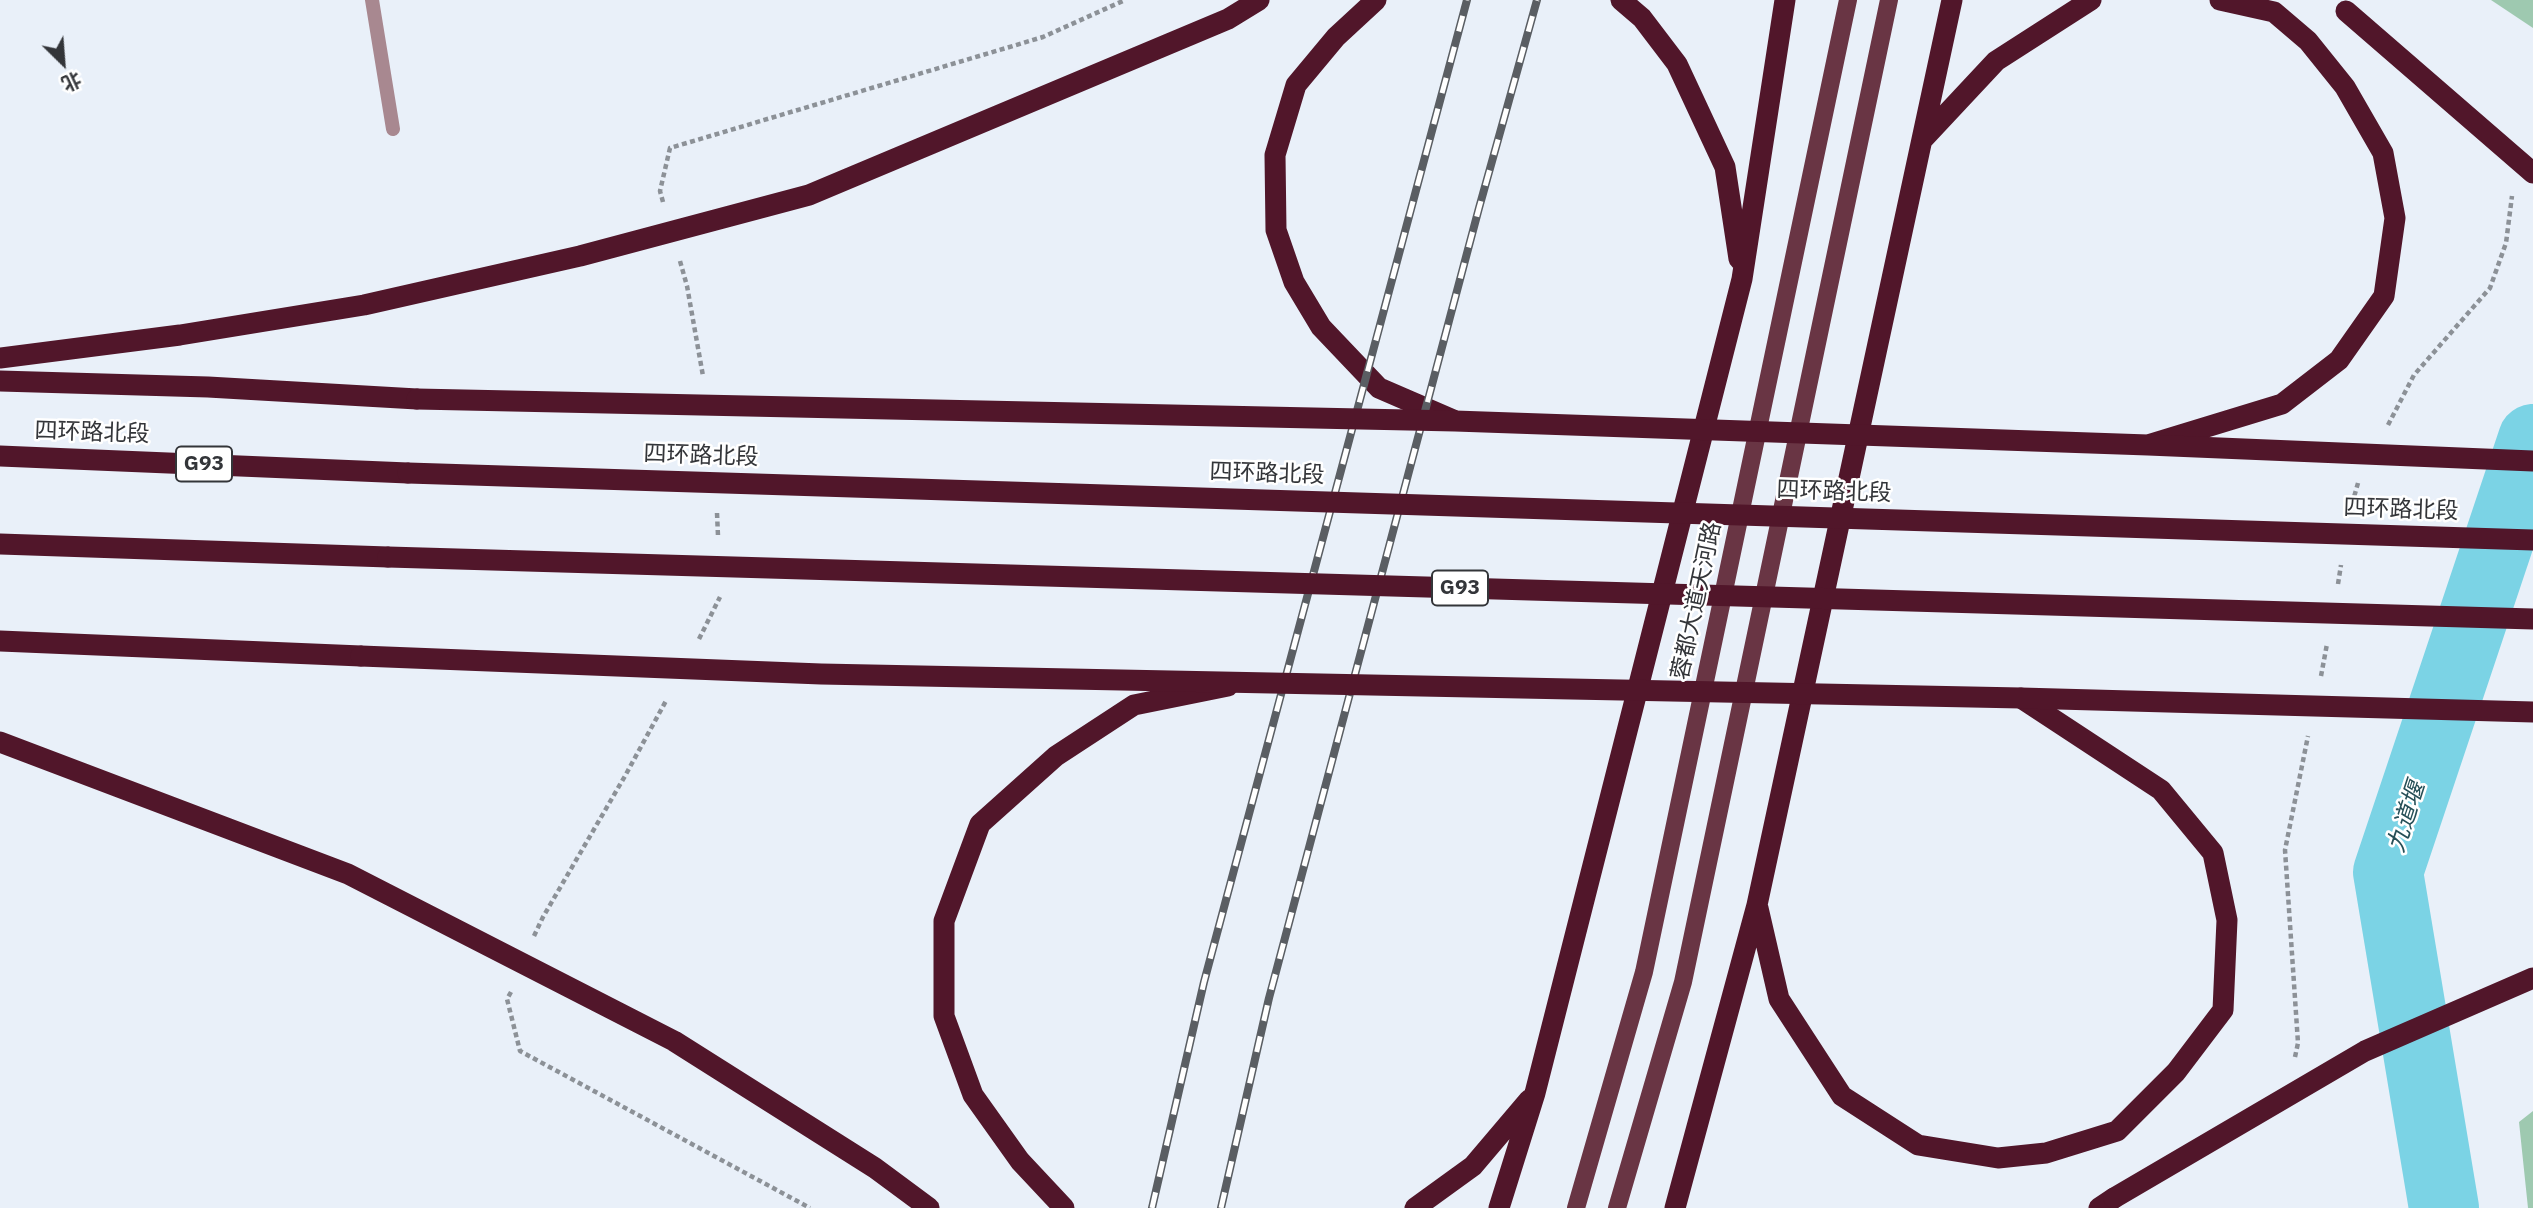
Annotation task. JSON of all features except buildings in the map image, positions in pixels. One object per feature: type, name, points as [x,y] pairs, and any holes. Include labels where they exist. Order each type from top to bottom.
[{"type":"highway","points":[[0,358],[180,335],[365,305],[580,256],[809,195],[1228,19],[1259,0]]},
{"type":"highway","points":[[1376,0],[1336,37],[1296,85],[1275,155],[1276,230],[1294,282],[1321,327],[1379,388],[1455,421]]},
{"type":"highway","points":[[1621,0],[1642,18],[1677,64],[1725,167],[1742,279]]},
{"type":"highway","points":[[1499,1208],[1535,1093],[1742,279],[1785,0]]},
{"type":"highway","points":[[1675,1208],[1757,905],[1952,0]]},
{"type":"highway","points":[[1924,138],[1996,61],[2091,0]]},
{"type":"highway","points":[[2148,445],[2282,404],[2339,360],[2384,296],[2395,218],[2383,153],[2345,87],[2308,41],[2274,12],[2220,0]]},
{"type":"highway","points":[[2341,6],[2533,173]]},
{"type":"highway","points":[[0,381],[208,387],[417,399],[1455,421],[2533,461]]},
{"type":"highway","name":"四环路北段","points":[[0,456],[408,473],[2533,540]]},
{"type":"highway","name":"G93","points":[[0,544],[2533,619]]},
{"type":"highway","points":[[0,641],[821,674],[2021,698],[2533,712]]},
{"type":"highway","points":[[1064,1208],[1020,1161],[973,1095],[944,1016],[944,921],[980,824],[1056,756],[1134,705],[1253,681]]},
{"type":"highway","points":[[1757,905],[1779,999],[1842,1096],[1917,1145],[1998,1158],[2046,1153],[2117,1131],[2176,1072],[2223,1010],[2227,920],[2213,853],[2161,790],[2021,698]]},
{"type":"highway","points":[[0,742],[348,874],[674,1041],[875,1168],[929,1208]]},
{"type":"highway","points":[[2107,1203],[2365,1051],[2533,978]]},
{"type":"highway","points":[[1415,1208],[1473,1166],[1535,1093]]},
{"type":"main road","name":"蓉都大道天河路","points":[[1576,1208],[1644,972],[1848,0]]},
{"type":"main road","points":[[1617,1208],[1683,982],[1889,0]]},
{"type":"street","points":[[372,0],[393,129]]},
{"type":"path","points":[[664,206],[660,191],[670,148],[1043,37],[1125,0]]},
{"type":"path","points":[[678,257],[687,286],[703,381]]},
{"type":"path","points":[[717,504],[718,545]]},
{"type":"path","points":[[695,648],[720,601],[719,587]]},
{"type":"path","points":[[533,939],[542,917],[670,694]]},
{"type":"path","points":[[512,988],[507,999],[520,1051],[810,1208]]},
{"type":"green space","points":[[2491,0],[2533,0],[2533,28]]},
{"type":"green space","points":[[2533,1111],[2533,1208],[2528,1208],[2519,1122]]},
{"type":"waterway","name":"九道堰","points":[[2444,1208],[2388,872],[2533,439]]},
{"type":"railway","points":[[1152,1208],[1204,982],[1467,0]]},
{"type":"railway","points":[[1221,1208],[1269,998],[1537,0]]}]
